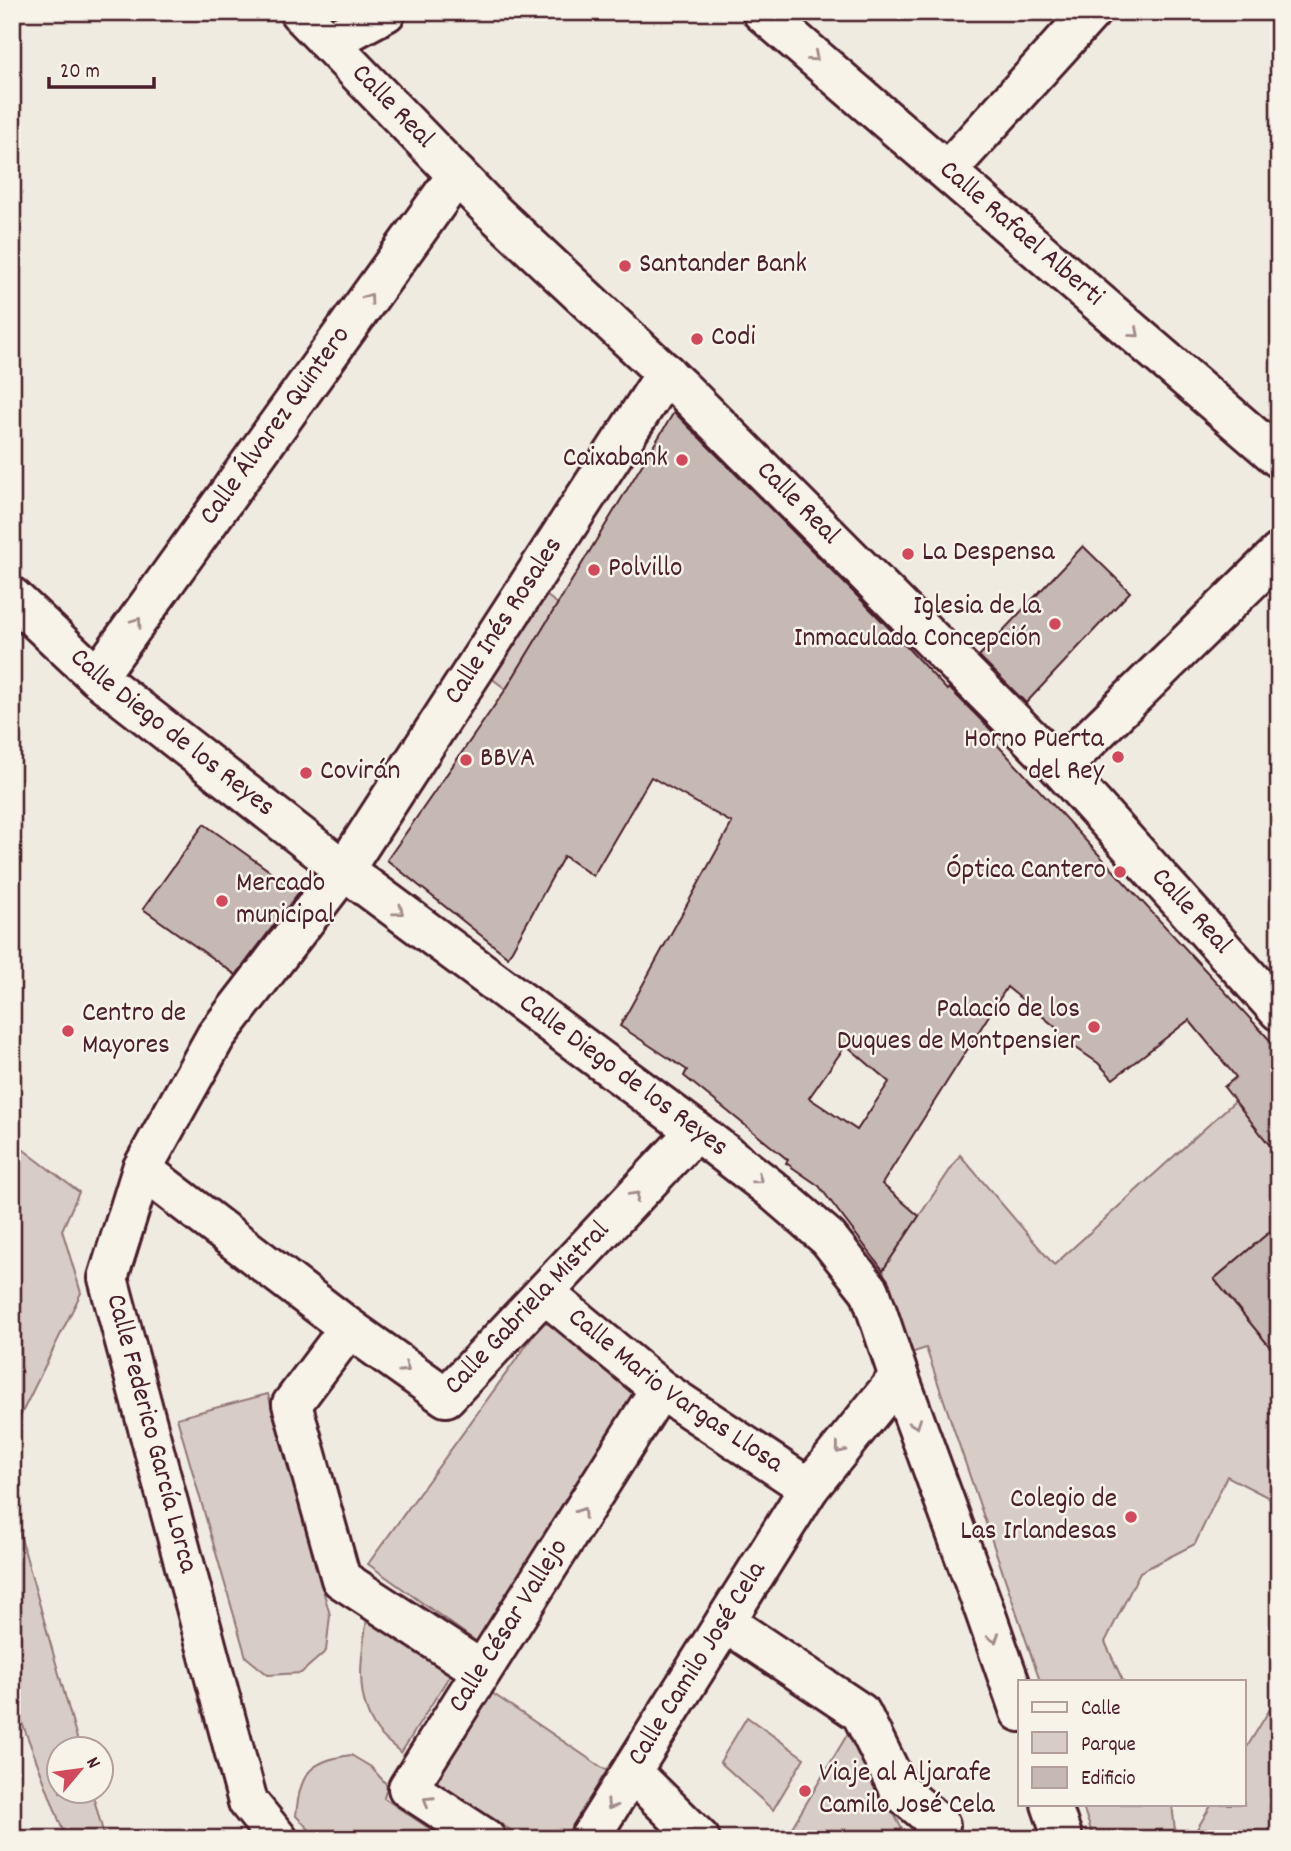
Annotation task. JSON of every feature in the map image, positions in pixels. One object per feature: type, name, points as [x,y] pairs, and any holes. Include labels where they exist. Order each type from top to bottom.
[{"type":"street","name":"Calle Real","points":[[299,12],[457,175],[666,373],[1060,768],[1279,1011]]},
{"type":"street","points":[[328,43],[386,12]]},
{"type":"street","name":"Calle Rafael Alberti","points":[[762,12],[1279,458]]},
{"type":"street","points":[[947,171],[1091,12]]},
{"type":"street","name":"Calle Álvarez Quintero","points":[[97,677],[457,175]]},
{"type":"street","name":"Calle Inés Rosales","points":[[344,870],[666,373]]},
{"type":"street","points":[[1060,768],[1279,553]]},
{"type":"street","name":"Calle Diego de los Reyes","points":[[12,597],[97,677],[344,870],[696,1131],[770,1188],[828,1238],[870,1291],[1018,1706]]},
{"type":"street","name":"Calle Federico García Lorca","points":[[278,1839],[248,1802],[108,1278],[144,1170],[216,1036],[344,870]]},
{"type":"street","name":"Calle Gabriela Mistral","points":[[144,1170],[349,1328],[446,1397],[696,1131]]},
{"type":"street","name":"Calle Mario Vargas Llosa","points":[[544,1293],[660,1389],[809,1488]]},
{"type":"street","points":[[349,1328],[292,1404],[341,1579],[481,1670]]},
{"type":"street","name":"Calle Camilo José Cela","points":[[589,1839],[809,1488],[899,1377]]},
{"type":"street","name":"Calle César Vallejo","points":[[485,1839],[408,1788],[660,1389]]},
{"type":"street","points":[[725,1622],[861,1713],[899,1790],[940,1825],[931,1839]]},
{"type":"street","points":[[632,1772],[700,1839]]},
{"type":"street","points":[[1052,1806],[1063,1839]]},
{"type":"green space","points":[[521,577],[558,604],[506,689],[468,661]]},
{"type":"green space","points":[[1235,1101],[1279,1157],[1279,1224],[1214,1279],[1279,1358],[1279,1503],[1227,1476],[1195,1544],[1140,1572],[1105,1642],[1123,1680],[1040,1680],[926,1348],[911,1353],[883,1270],[960,1155],[1054,1265]]},
{"type":"green space","points":[[12,1141],[79,1192],[62,1230],[81,1293],[12,1433]]},
{"type":"green space","points":[[547,1317],[637,1395],[477,1642],[368,1564]]},
{"type":"green space","points":[[268,1394],[330,1615],[326,1651],[301,1673],[268,1675],[246,1657],[177,1418]]},
{"type":"green space","points":[[12,1506],[76,1736],[46,1736],[46,1786],[12,1696]]},
{"type":"green space","points":[[367,1619],[453,1670],[401,1753],[377,1730],[365,1704],[361,1662]]},
{"type":"green space","points":[[492,1693],[610,1773],[569,1839],[525,1839],[434,1783]]},
{"type":"green space","points":[[1279,1694],[1279,1839],[1191,1839],[1211,1806],[1246,1806],[1246,1749]]},
{"type":"green space","points":[[747,1717],[804,1758],[773,1810],[720,1762]]},
{"type":"green space","points":[[850,1730],[904,1833],[900,1839],[785,1839]]},
{"type":"green space","points":[[351,1755],[371,1767],[387,1785],[384,1798],[445,1839],[318,1839],[296,1816],[300,1790],[309,1772],[316,1766]]},
{"type":"green space","points":[[54,1806],[96,1806],[105,1839],[66,1839]]},
{"type":"green space","points":[[1083,1806],[1172,1806],[1176,1839],[1094,1839]]},
{"type":"building","points":[[674,412],[947,690],[949,688],[996,735],[992,739],[1279,1050],[1279,1157],[1224,1087],[1236,1077],[1189,1020],[1113,1079],[1098,1063],[1056,1034],[1059,1030],[1007,987],[882,1184],[919,1216],[883,1270],[819,1186],[786,1163],[788,1160],[684,1076],[687,1070],[620,1026],[732,823],[651,777],[593,876],[564,856],[508,957],[387,860],[506,689]],"holes":[[[846,1045],[889,1082],[857,1130],[809,1098]]]},
{"type":"building","name":"Iglesia de la Inmaculada Concepción","points":[[1083,546],[1130,592],[1026,703],[979,656]]},
{"type":"building","name":"Mercado municipal","points":[[204,824],[299,892],[236,975],[143,909]]},
{"type":"building","points":[[1279,1224],[1279,1358],[1214,1279]]},
{"type":"place","name":"Santander Bank","points":[[625,266]]},
{"type":"place","name":"Codi","points":[[697,339]]},
{"type":"place","name":"Caixabank","points":[[682,460]]},
{"type":"place","name":"La Despensa","points":[[908,554]]},
{"type":"place","name":"Polvillo","points":[[594,570]]},
{"type":"place","name":"Iglesia de la Inmaculada Concepción","points":[[1055,624]]},
{"type":"place","name":"Horno Puerta del Rey","points":[[1118,757]]},
{"type":"place","name":"BBVA","points":[[466,760]]},
{"type":"place","name":"Covirán","points":[[306,773]]},
{"type":"place","name":"Óptica Cantero","points":[[1120,872]]},
{"type":"place","name":"Mercado municipal","points":[[222,901]]},
{"type":"place","name":"Palacio de los Duques de Montpensier","points":[[1094,1027]]},
{"type":"place","name":"Centro de Mayores","points":[[68,1031]]},
{"type":"place","name":"Colegio de Las Irlandesas","points":[[1131,1517]]},
{"type":"place","name":"Viaje al Aljarafe Camilo José Cela","points":[[805,1791]]}]
